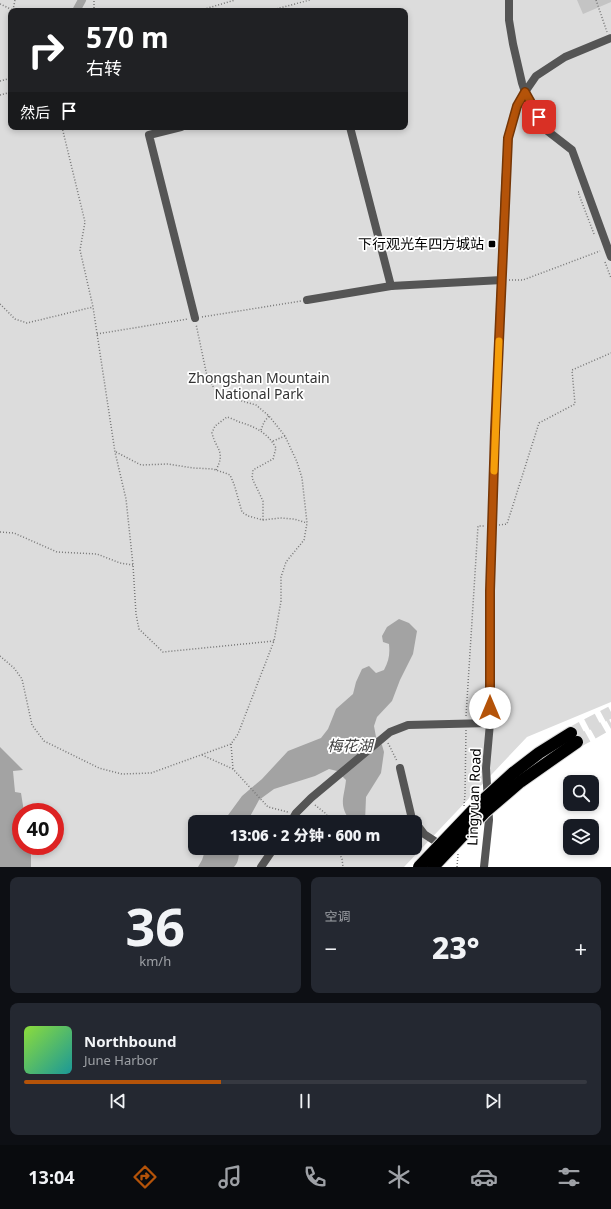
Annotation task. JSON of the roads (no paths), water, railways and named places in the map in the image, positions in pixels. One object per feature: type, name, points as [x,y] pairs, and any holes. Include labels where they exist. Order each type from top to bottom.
[{"type":"highway","points":[[433,867],[539,753],[574,738]]},
{"type":"highway","points":[[419,867],[478,804],[517,778]]},
{"type":"street","points":[[508,0],[513,44],[525,92],[545,129],[572,150],[611,257]]},
{"type":"street","name":"Lingyuan Road","points":[[484,867],[489,820],[486,768],[490,723],[490,591],[508,138],[517,106],[536,76],[565,57],[610,38]]},
{"type":"street","points":[[169,130],[149,135],[195,318]]},
{"type":"street","points":[[351,130],[391,286]]},
{"type":"street","points":[[307,300],[391,286],[502,280]]},
{"type":"street","points":[[295,815],[311,798],[334,778],[394,730],[408,725],[490,723]]},
{"type":"street","points":[[400,768],[411,815]]},
{"type":"street","points":[[419,867],[462,823],[489,820]]},
{"type":"street","points":[[422,831],[441,845]]},
{"type":"street","points":[[261,867],[269,855]]},
{"type":"water","name":"梅花湖","points":[[399,619],[409,623],[417,631],[413,654],[400,680],[392,701],[377,717],[374,726],[376,737],[382,745],[384,752],[381,773],[366,797],[365,815],[346,815],[343,806],[346,780],[337,771],[329,769],[315,776],[274,789],[259,800],[251,815],[228,815],[242,796],[262,779],[288,751],[321,738],[328,729],[336,709],[353,694],[356,682],[362,669],[369,666],[376,673],[384,670],[388,660],[389,644],[383,642],[382,636],[387,627]]},
{"type":"water","points":[[0,747],[23,770],[13,771],[15,792],[21,793],[23,803],[12,803],[12,855],[31,855],[31,867],[0,867]]},
{"type":"water","points":[[204,855],[239,855],[237,863],[234,867],[198,867]]},
{"type":"waterway","points":[[78,8],[82,0]]},
{"type":"tunnel","points":[[571,733],[611,712]]},
{"type":"tunnel","points":[[577,742],[611,723]]},
{"type":"place","name":"下行观光车四方城站","points":[[492,244]]},
{"type":"park label","name":"Zhongshan Mountain National Park","points":[[259,386]]}]
